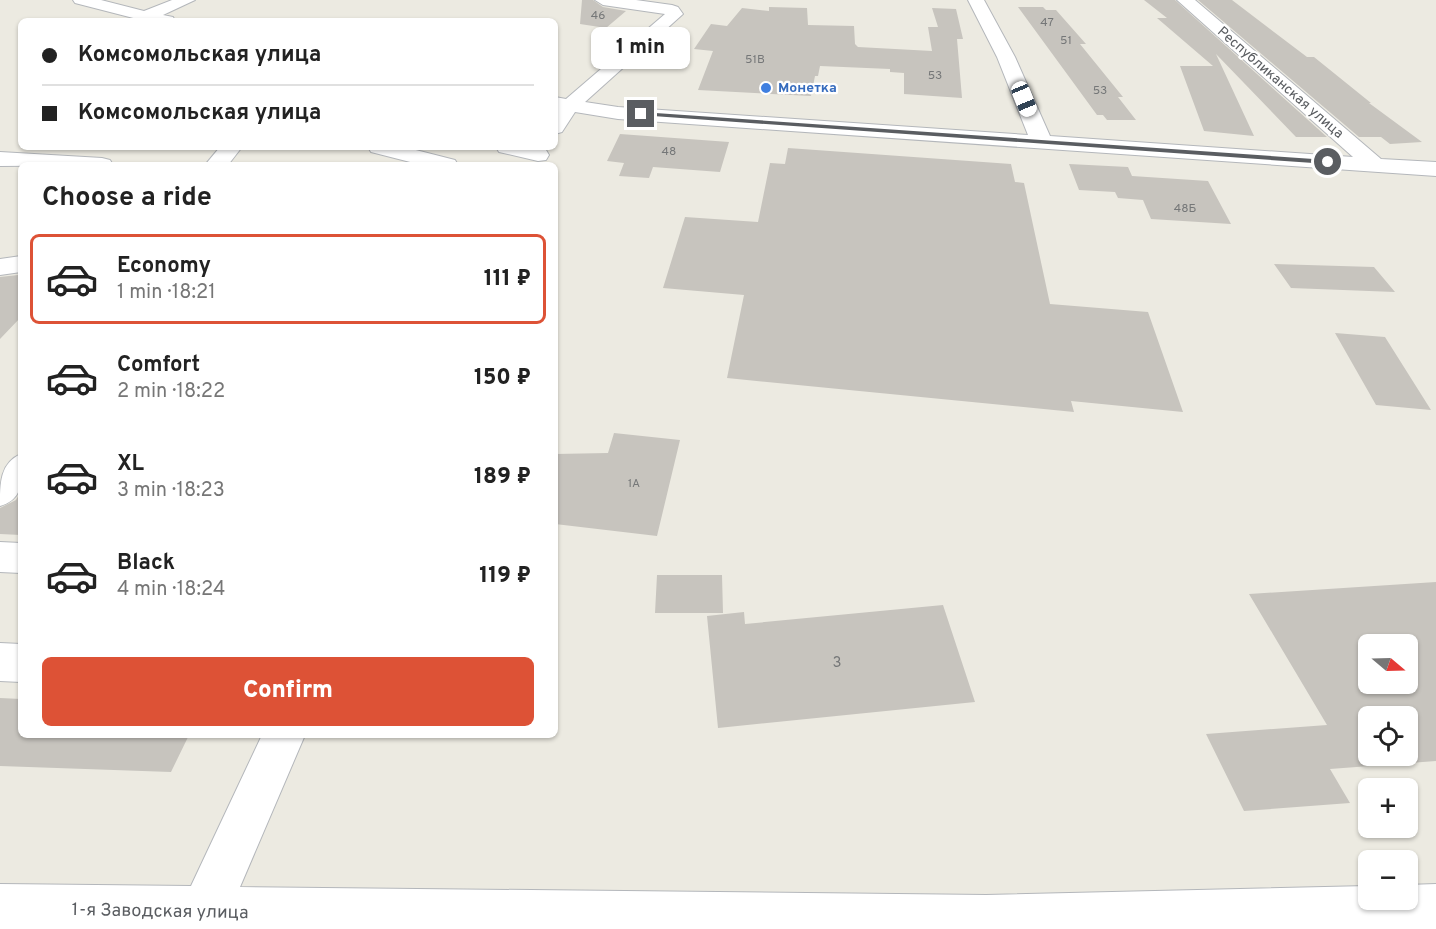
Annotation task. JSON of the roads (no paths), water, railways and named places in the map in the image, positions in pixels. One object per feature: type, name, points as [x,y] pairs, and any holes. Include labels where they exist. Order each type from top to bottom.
[{"type":"street","points":[[81,0],[154,18]]},
{"type":"street","points":[[145,16],[187,0]]},
{"type":"street","points":[[562,104],[675,14],[672,10],[603,0]]},
{"type":"street","points":[[976,0],[1006,57],[1042,142]]},
{"type":"street","name":"Республиканская улица","points":[[1185,0],[1375,165]]},
{"type":"street","points":[[562,104],[618,113],[1436,169]]},
{"type":"street","points":[[104,150],[118,162]]},
{"type":"street","points":[[218,162],[228,150]]},
{"type":"street","points":[[391,150],[436,162]]},
{"type":"street","points":[[517,150],[538,156]]},
{"type":"street","points":[[0,159],[51,162]]},
{"type":"street","points":[[0,267],[18,264]]},
{"type":"street","points":[[0,557],[18,558]]},
{"type":"street","points":[[0,662],[18,663]]},
{"type":"street","points":[[204,913],[283,738]]},
{"type":"street","name":"1-я Заводская улица","points":[[0,909],[987,920],[1436,909]]},
{"type":"place","name":"Монетка","points":[[766,88]]}]
